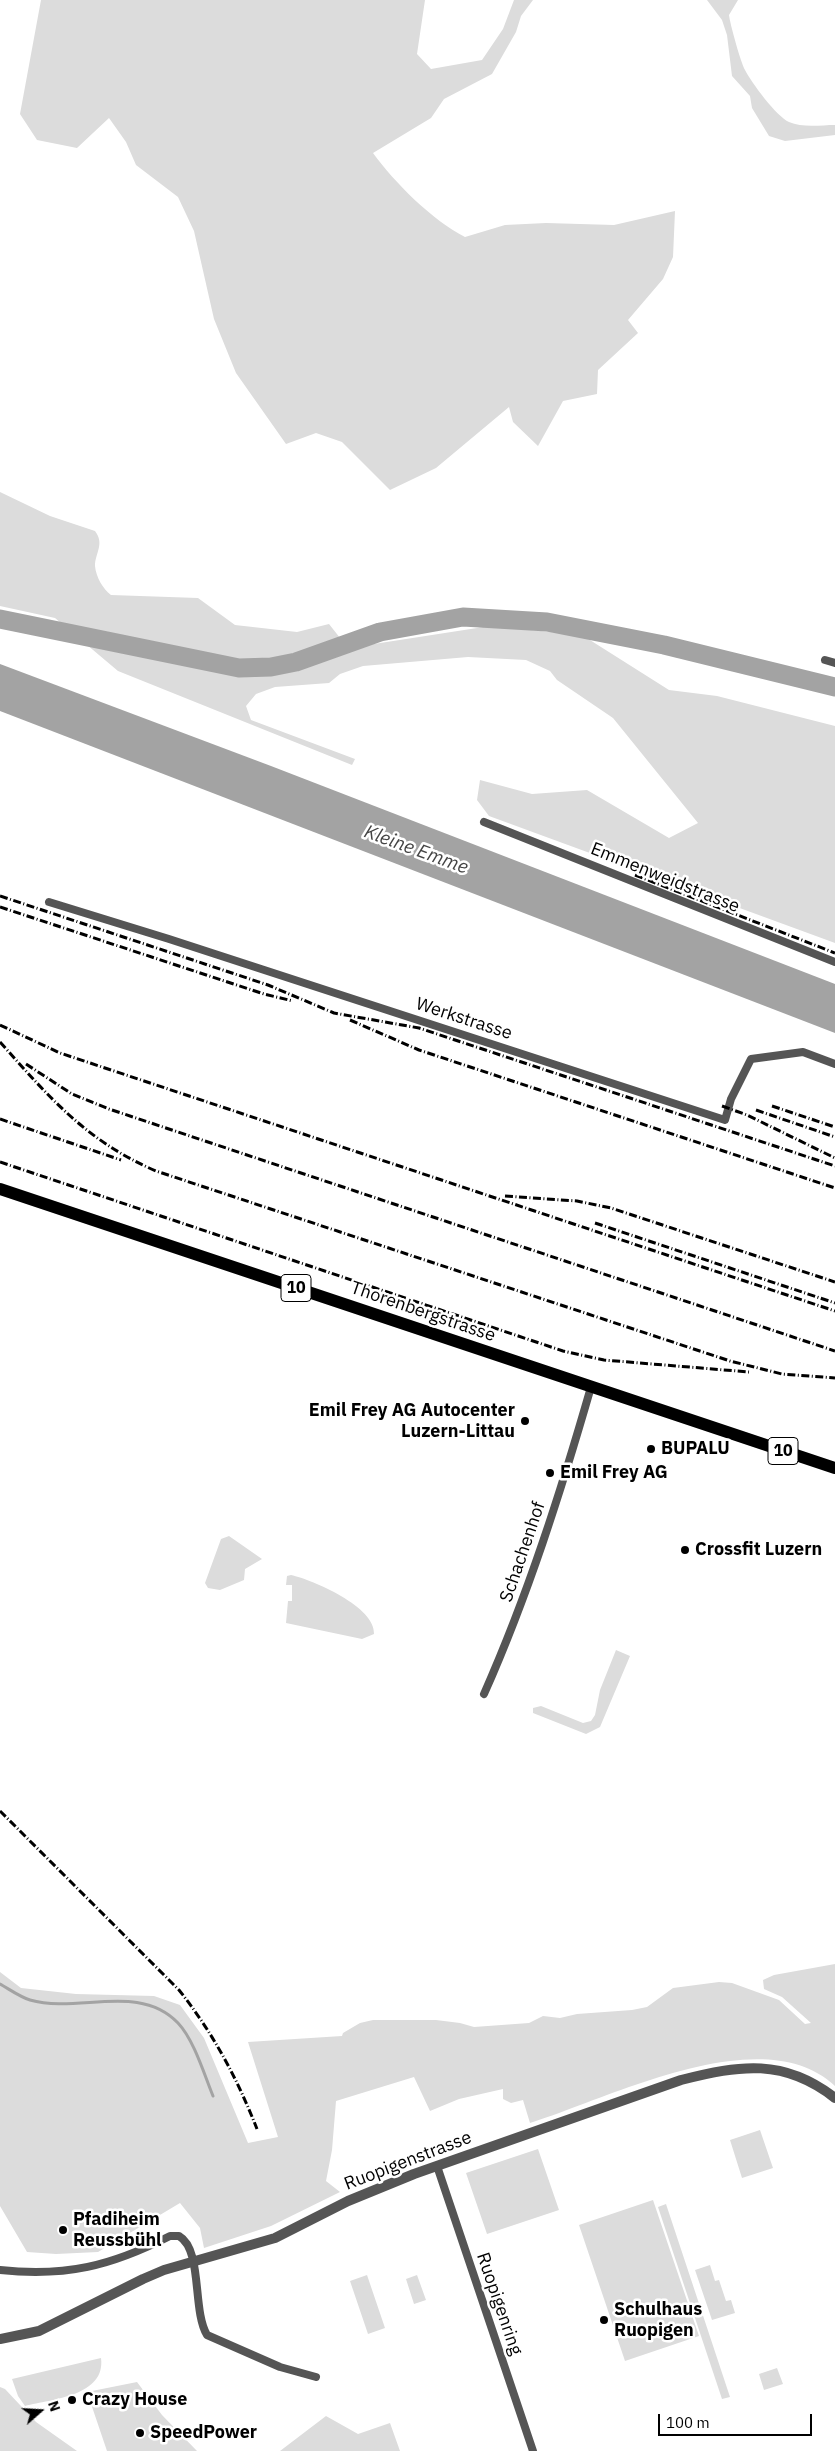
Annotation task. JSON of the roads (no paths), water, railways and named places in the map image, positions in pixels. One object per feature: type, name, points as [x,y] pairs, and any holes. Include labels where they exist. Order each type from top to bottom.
[{"type":"main road","name":"Thorenbergstrasse","points":[[0,1189],[835,1468]]},
{"type":"street","points":[[825,660],[835,663]]},
{"type":"street","name":"Emmenweidstrasse","points":[[484,822],[835,962]]},
{"type":"street","name":"Werkstrasse","points":[[49,902],[169,939],[725,1120],[732,1099],[752,1059],[804,1052],[835,1064]]},
{"type":"street","name":"Schachenhof","points":[[484,1694],[511,1633],[547,1531],[591,1388]]},
{"type":"street","name":"Ruopigenstrasse","points":[[0,2339],[39,2331],[143,2278],[193,2261],[275,2238],[359,2196],[437,2166],[682,2080],[723,2069],[773,2068],[809,2080],[835,2098]]},
{"type":"street","name":"Ruopigenring","points":[[437,2166],[533,2451]]},
{"type":"street","points":[[0,2270],[28,2273],[85,2268],[115,2261],[175,2235],[186,2240],[190,2245],[199,2316],[207,2335],[280,2367],[316,2378]]},
{"type":"water","name":"Kleine Emme","points":[[0,664],[271,766],[835,984],[835,1033],[0,711]]},
{"type":"waterway","points":[[0,619],[239,668],[271,667],[296,662],[380,632],[463,617],[547,622],[664,645],[835,687]]},
{"type":"waterway","points":[[0,1984],[30,2000],[68,2004],[127,2001],[145,2004],[162,2011],[178,2023],[189,2038],[213,2096]]},
{"type":"railway","points":[[635,875],[835,953]]},
{"type":"railway","points":[[0,896],[268,985],[334,1013],[419,1028],[835,1166]]},
{"type":"railway","points":[[0,907],[264,994],[293,1001]]},
{"type":"railway","points":[[350,1020],[419,1050],[835,1188]]},
{"type":"railway","points":[[0,1025],[60,1053],[835,1311]]},
{"type":"railway","points":[[0,1042],[52,1099],[89,1132],[131,1159],[156,1171],[730,1361],[782,1374],[835,1378]]},
{"type":"railway","points":[[26,1064],[72,1094],[109,1109],[835,1351]]},
{"type":"railway","points":[[722,1106],[747,1115],[835,1158]]},
{"type":"railway","points":[[772,1106],[835,1127]]},
{"type":"railway","points":[[756,1110],[835,1137]]},
{"type":"railway","points":[[0,1119],[121,1160]]},
{"type":"railway","points":[[0,1162],[563,1351],[604,1360],[749,1372]]},
{"type":"railway","points":[[505,1196],[577,1201],[611,1208],[835,1282]]},
{"type":"railway","points":[[595,1223],[835,1303]]},
{"type":"railway","points":[[0,1811],[179,1990],[213,2039],[241,2092],[257,2129]]},
{"type":"place","name":"Emil Frey AG Autocenter Luzern-Littau","points":[[525,1421]]},
{"type":"place","name":"BUPALU","points":[[651,1449]]},
{"type":"place","name":"Emil Frey AG","points":[[550,1473]]},
{"type":"place","name":"Crossfit Luzern","points":[[685,1550]]},
{"type":"place","name":"Pfadiheim Reussbühl","points":[[63,2230]]},
{"type":"place","name":"Schulhaus Ruopigen","points":[[604,2320]]},
{"type":"place","name":"Crazy House","points":[[72,2400]]},
{"type":"place","name":"SpeedPower","points":[[140,2433]]}]
